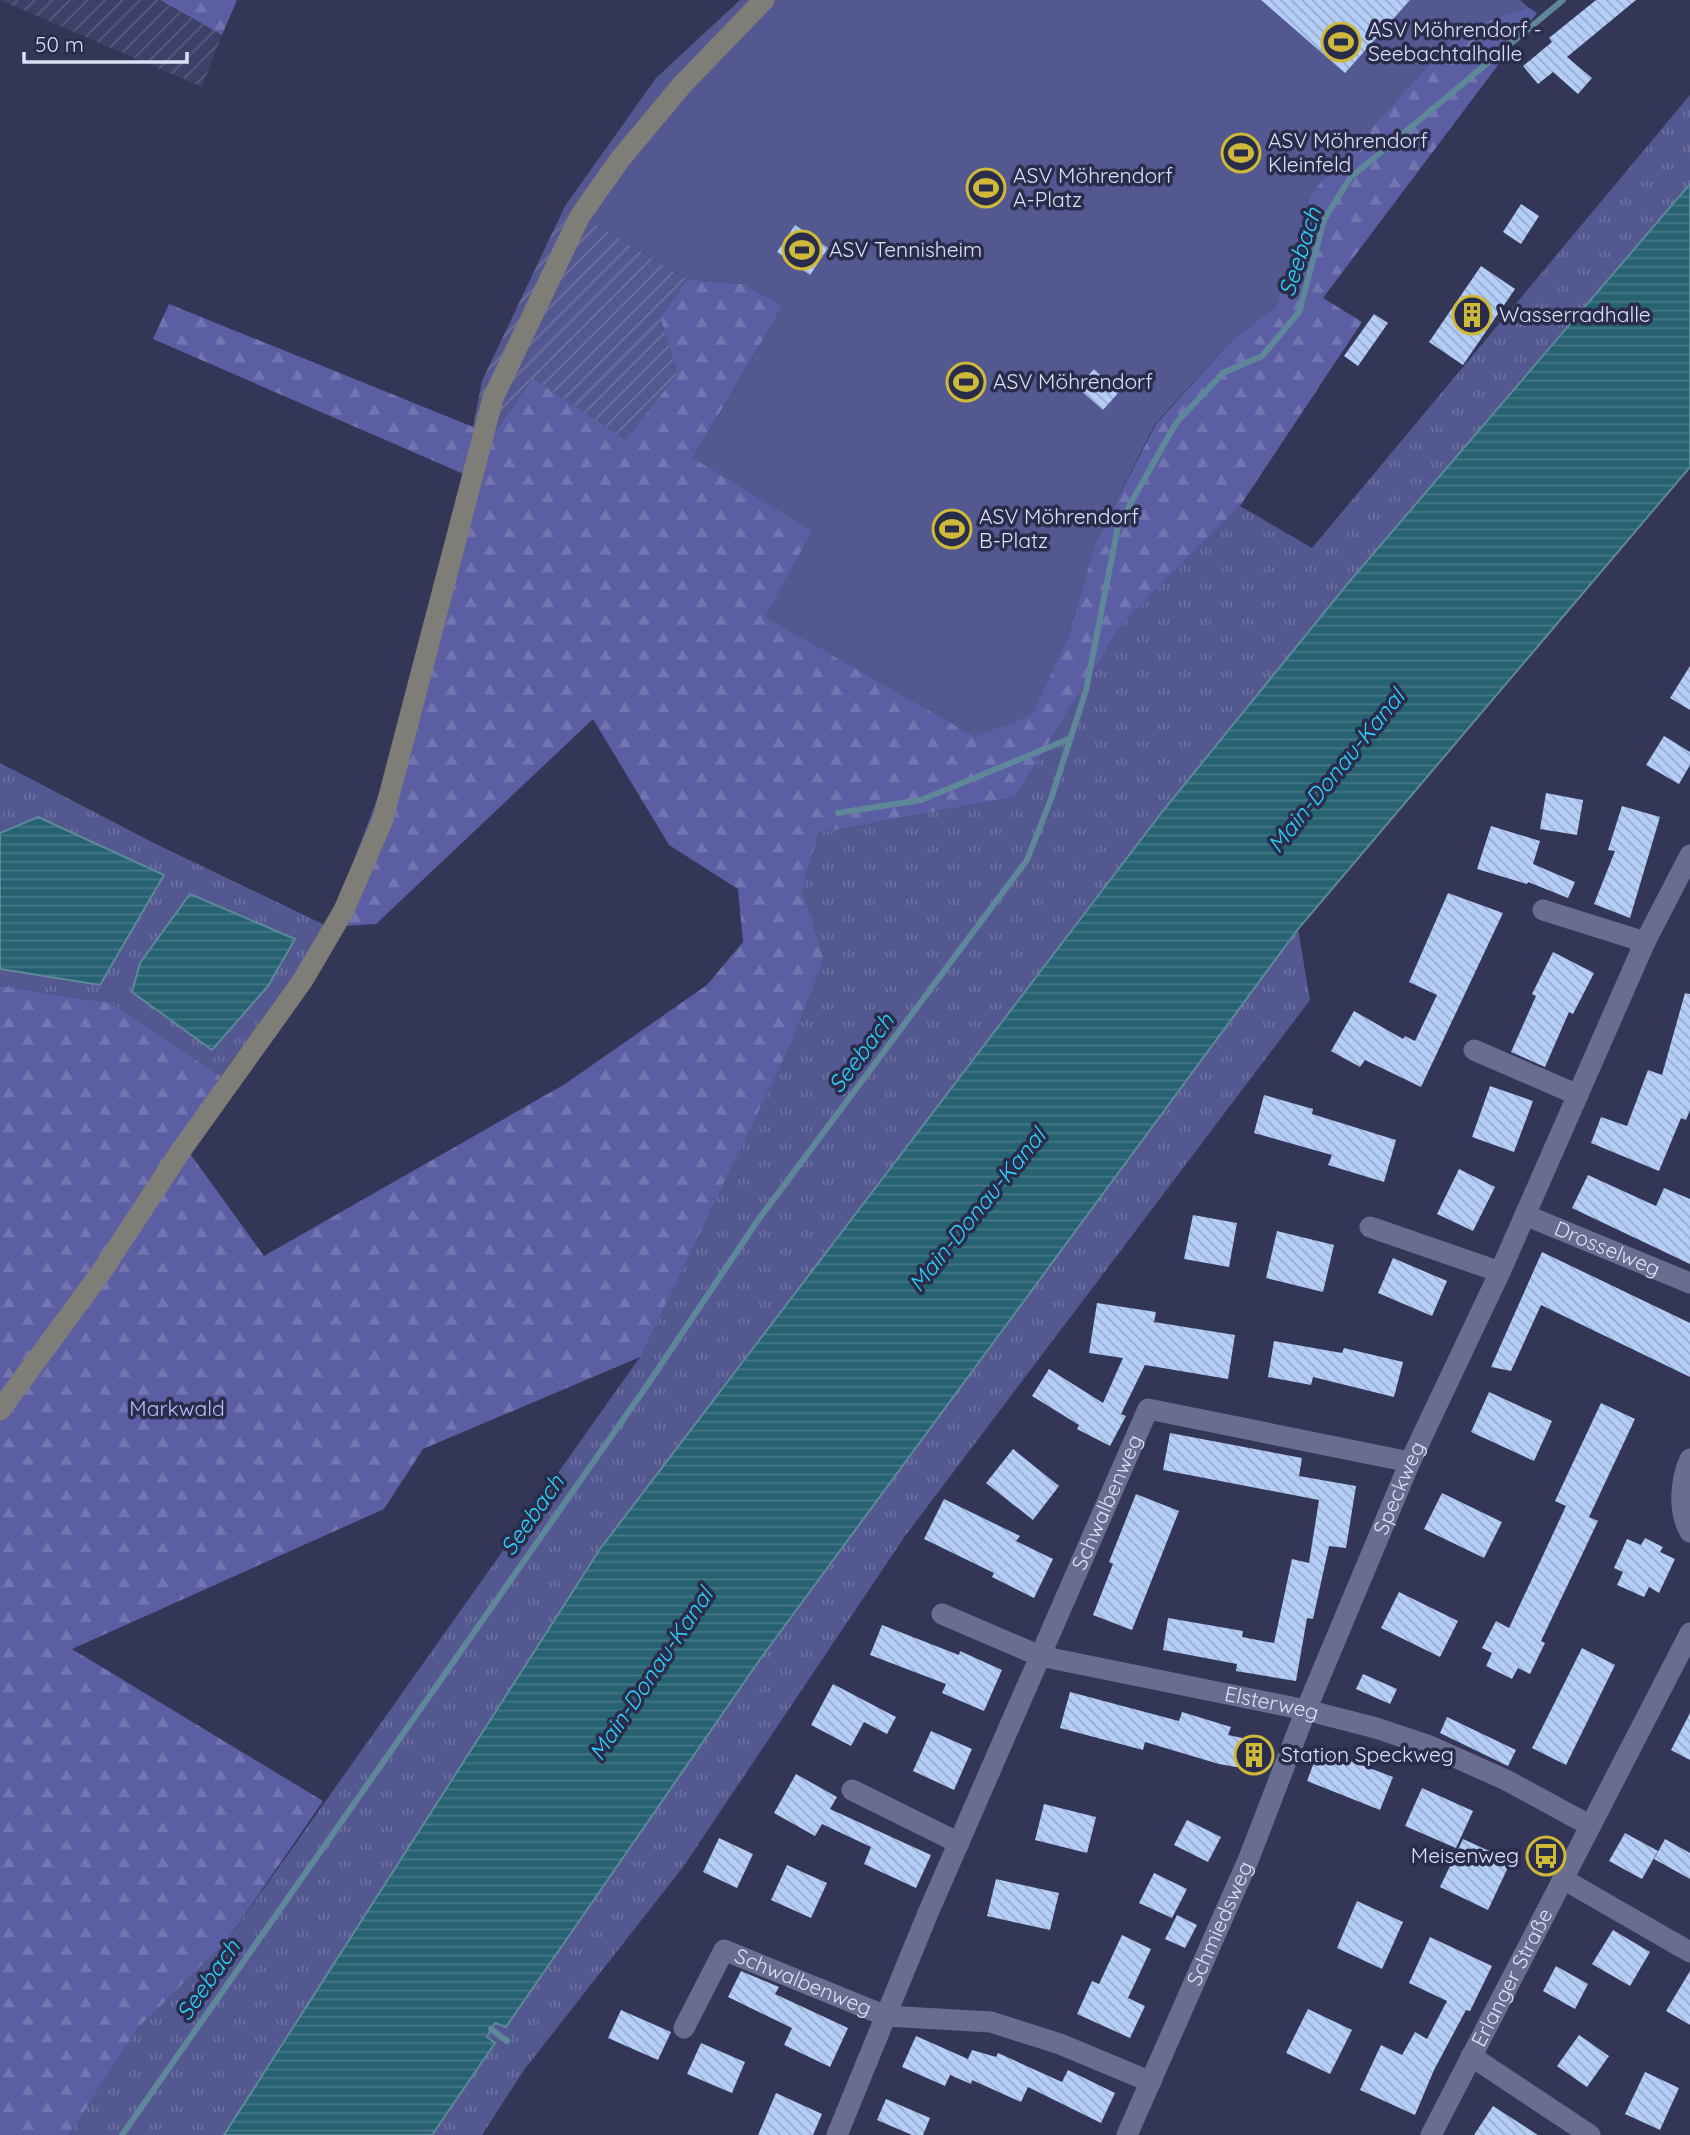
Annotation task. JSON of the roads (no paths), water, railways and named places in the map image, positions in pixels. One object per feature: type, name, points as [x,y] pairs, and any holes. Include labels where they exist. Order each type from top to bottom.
[{"type":"street","points":[[0,1410],[102,1271],[182,1149],[303,980],[344,910],[383,819],[493,398],[580,216],[621,158],[682,85],[764,0]]},
{"type":"street","name":"Speckweg","points":[[1306,1710],[1410,1462],[1500,1272],[1645,942],[1690,855]]},
{"type":"street","points":[[1544,911],[1645,942]]},
{"type":"street","points":[[1474,1050],[1578,1095]]},
{"type":"street","name":"Drosselweg","points":[[1525,1214],[1690,1283]]},
{"type":"street","points":[[1370,1227],[1500,1272]]},
{"type":"street","name":"Schwalbenweg","points":[[838,2135],[959,1843],[1148,1409],[1410,1462]]},
{"type":"street","points":[[1690,1459],[1684,1474],[1682,1519],[1690,1532]]},
{"type":"street","name":"Elsterweg","points":[[942,1614],[1040,1656],[1306,1710],[1430,1746],[1506,1780],[1589,1825]]},
{"type":"street","name":"Erlanger Straße","points":[[1431,2135],[1690,1633]]},
{"type":"street","name":"Schmiedsweg","points":[[1127,2135],[1249,1858],[1306,1710]]},
{"type":"street","points":[[852,1790],[959,1843]]},
{"type":"street","points":[[1563,1879],[1690,1952]]},
{"type":"street","name":"Schwalbenweg","points":[[684,2028],[724,1950],[886,2016],[991,2022],[1060,2044],[1151,2082]]},
{"type":"street","points":[[1471,2056],[1590,2135]]},
{"type":"water","name":"Main-Donau-Kanal","points":[[1690,184],[1690,467],[1298,929],[761,1658],[506,2027],[495,2023],[487,2037],[495,2043],[432,2135],[224,2135],[600,1549],[1162,812],[1349,582]]},
{"type":"water","points":[[38,817],[164,875],[100,985],[0,969],[0,833]]},
{"type":"water","points":[[190,894],[295,939],[268,986],[212,1050],[132,992],[140,963]]},
{"type":"waterway","name":"Seebach","points":[[122,2135],[648,1384],[758,1220],[1027,860],[1051,799],[1086,690],[1118,526],[1176,423],[1223,373],[1262,356],[1299,312],[1324,220],[1350,178],[1563,0]]},
{"type":"waterway","points":[[838,813],[921,800],[1071,738]]},
{"type":"waterway","points":[[491,2029],[507,2041]]},
{"type":"place","name":"ASV Möhrendorf - Seebachtalhalle","points":[[1341,42]]},
{"type":"place","name":"ASV Möhrendorf Kleinfeld","points":[[1241,153]]},
{"type":"place","name":"ASV Möhrendorf A-Platz","points":[[986,188]]},
{"type":"place","name":"ASV Tennisheim","points":[[802,250]]},
{"type":"place","name":"Wasserradhalle","points":[[1472,315]]},
{"type":"place","name":"ASV Möhrendorf","points":[[966,382]]},
{"type":"place","name":"ASV Möhrendorf B-Platz","points":[[952,529]]},
{"type":"place","name":"Station Speckweg","points":[[1254,1755]]},
{"type":"place","name":"Meisenweg","points":[[1546,1856]]},
{"type":"park label","name":"Markwald","points":[[177,1409]]}]
